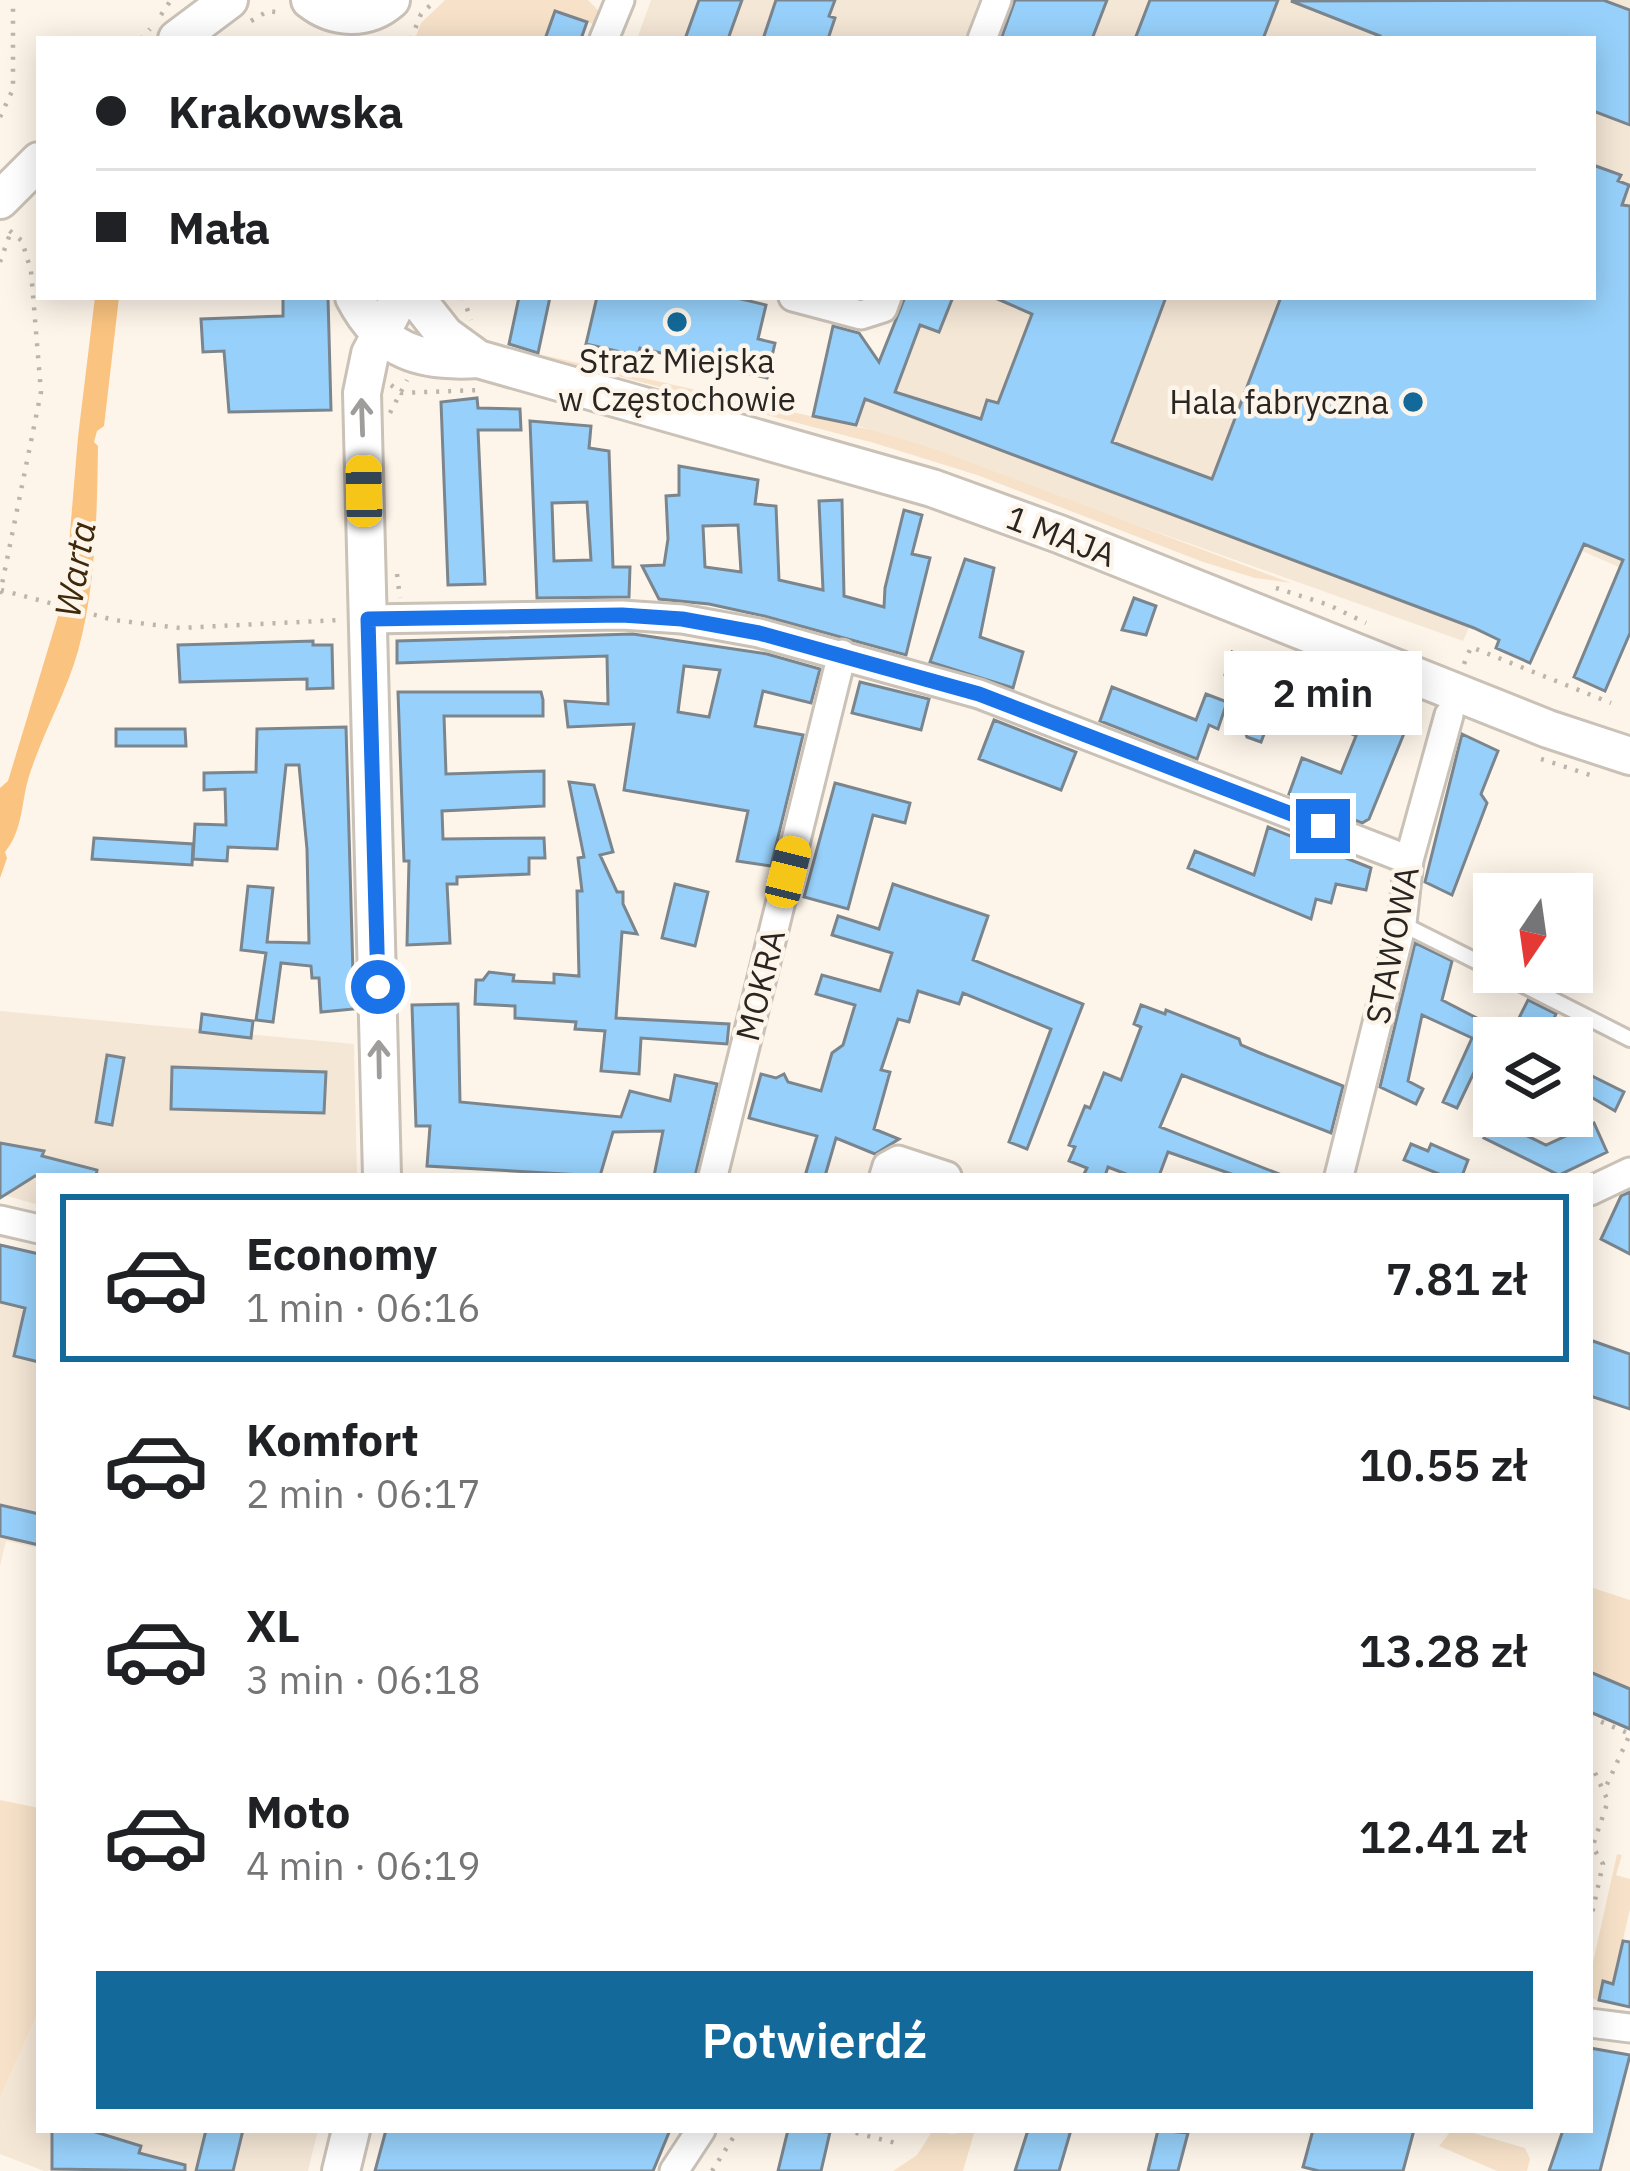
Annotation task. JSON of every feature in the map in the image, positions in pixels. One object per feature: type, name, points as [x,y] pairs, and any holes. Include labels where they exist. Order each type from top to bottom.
[{"type":"main road","points":[[184,36],[232,15]]},
{"type":"main road","points":[[321,18],[385,16]]},
{"type":"main road","points":[[9,209],[36,165]]},
{"type":"main road","points":[[356,300],[380,338]]},
{"type":"main road","points":[[382,1173],[362,393],[365,369],[399,300]]},
{"type":"main road","name":"1 MAJA","points":[[417,300],[485,374]]},
{"type":"main road","name":"1 MAJA","points":[[380,338],[400,349],[485,374],[932,488],[1630,756]]},
{"type":"main road","points":[[341,2171],[351,2133]]},
{"type":"street","points":[[605,36],[620,0]]},
{"type":"street","points":[[983,36],[997,0]]},
{"type":"street","points":[[804,300],[861,315],[883,308],[886,300]]},
{"type":"street","points":[[368,619],[622,615],[682,619],[759,633],[979,694],[1409,860]]},
{"type":"street","name":"MOKRA","points":[[714,1173],[842,654]]},
{"type":"street","name":"STAWOWA","points":[[1340,1173],[1402,923],[1409,860],[1449,715]]},
{"type":"street","points":[[885,1173],[898,1160],[938,1173]]},
{"type":"street","points":[[1593,1190],[1630,1172]]},
{"type":"street","points":[[0,1220],[36,1228]]},
{"type":"street","points":[[1593,2023],[1630,2028]]},
{"type":"street","points":[[674,2171],[698,2133]]},
{"type":"lane","points":[[1402,923],[1473,959]]},
{"type":"lane","points":[[1539,993],[1630,1039]]},
{"type":"path","points":[[0,117],[13,89],[13,0]]},
{"type":"path","points":[[261,0],[268,11]]},
{"type":"path","points":[[412,36],[421,14],[436,0]]},
{"type":"path","points":[[232,15],[268,11],[321,18]]},
{"type":"path","points":[[0,262],[9,209]]},
{"type":"path","points":[[9,209],[31,271],[41,392],[0,591],[114,620],[180,628],[368,619]]},
{"type":"path","points":[[390,413],[401,393],[485,374]]},
{"type":"path","points":[[1464,664],[1471,647],[1611,703]]},
{"type":"path","points":[[1593,1721],[1630,1734],[1604,1791]]},
{"type":"path","points":[[1593,1768],[1608,1801],[1593,1842]]},
{"type":"path","points":[[1593,1850],[1603,1864],[1593,1909]]},
{"type":"path","points":[[712,2171],[736,2133]]},
{"type":"path","points":[[856,2133],[896,2143]]},
{"type":"shaded area","points":[[445,0],[588,0],[600,12],[596,25],[568,15],[551,21],[545,36],[416,36],[421,23]]},
{"type":"shaded area","points":[[651,0],[979,0],[965,36],[638,36]]},
{"type":"shaded area","points":[[1012,0],[1630,0],[1630,572],[1516,522],[1463,641],[856,425],[902,300],[1596,300],[1596,36],[999,36]]},
{"type":"shaded area","points":[[499,345],[932,448],[1291,583],[1203,562],[977,475],[874,443]]},
{"type":"shaded area","points":[[0,1011],[354,1044],[357,1173],[36,1173],[36,1204],[0,1194]]},
{"type":"shaded area","points":[[0,1245],[36,1253],[36,1547],[6,1541],[0,1566]]},
{"type":"shaded area","points":[[1593,1588],[1630,1600],[1630,1689],[1593,1673]]},
{"type":"shaded area","points":[[0,1800],[36,1807],[36,2017],[0,2098]]},
{"type":"shaded area","points":[[1617,1854],[1622,1855],[1616,1875],[1630,1879],[1630,1909],[1613,1984],[1604,1982],[1599,2000],[1593,1999],[1593,1962]]},
{"type":"shaded area","points":[[36,2017],[36,2133],[317,2133],[308,2171],[44,2171],[0,2154],[0,2098]]},
{"type":"shaded area","points":[[931,2133],[974,2133],[963,2171],[893,2171],[917,2155]]},
{"type":"shaded area","points":[[1449,2133],[1473,2133],[1525,2148],[1530,2159],[1527,2171],[1497,2171],[1439,2146]]},
{"type":"water","name":"Warta","points":[[95,300],[119,300],[104,426],[94,442],[98,446],[97,497],[84,627],[30,773],[0,878],[0,788],[8,781],[65,593]]},
{"type":"building","points":[[699,0],[742,0],[729,36],[686,36]]},
{"type":"building","points":[[776,0],[835,0],[829,36],[764,36]]},
{"type":"building","points":[[1015,0],[1107,0],[1093,36],[1002,36]]},
{"type":"building","points":[[1150,0],[1278,0],[1264,36],[1136,36]]},
{"type":"building","points":[[1603,0],[1630,10],[1630,125],[1596,112],[1596,36],[1380,36],[1291,1]]},
{"type":"building","points":[[555,11],[587,22],[582,36],[546,36]]},
{"type":"building","points":[[1596,166],[1621,175],[1618,181],[1629,185],[1622,205],[1630,206],[1630,633],[1605,691],[1574,677],[1623,560],[1584,544],[1530,663],[1496,648],[1499,640],[1474,628],[865,399],[856,425],[813,416],[833,326],[859,333],[879,362],[904,300],[952,300],[939,332],[920,325],[895,392],[981,419],[987,400],[998,403],[1032,314],[1000,300],[1165,300],[1112,442],[1212,479],[1280,300],[1596,300]]},
{"type":"building","points":[[283,300],[328,300],[331,410],[229,412],[224,351],[203,352],[201,319],[283,316]]},
{"type":"building","points":[[518,300],[549,300],[538,353],[509,344]]},
{"type":"building","name":"Straż Miejska w Częstochowie","points":[[596,300],[745,300],[766,305],[758,339],[775,343],[767,378],[640,348],[638,356],[586,344]]},
{"type":"building","points":[[477,398],[478,408],[520,409],[521,430],[478,430],[485,584],[448,585],[441,402]]},
{"type":"building","points":[[530,421],[591,426],[589,448],[609,451],[613,567],[630,567],[629,597],[537,598]],"holes":[[[587,502],[591,560],[554,561],[552,503]]]},
{"type":"building","points":[[679,466],[758,480],[755,504],[776,506],[779,580],[823,590],[819,501],[842,500],[844,596],[884,607],[904,510],[922,515],[912,554],[930,558],[906,655],[764,616],[659,599],[642,566],[664,565],[666,496],[679,495]],"holes":[[[738,525],[741,572],[705,567],[703,526]]]},
{"type":"building","points":[[965,559],[994,568],[980,637],[1023,652],[1013,688],[930,662]]},
{"type":"building","points":[[1134,598],[1156,606],[1146,635],[1122,630]]},
{"type":"building","points":[[633,634],[767,654],[820,669],[811,703],[763,691],[755,726],[803,735],[771,866],[737,861],[748,811],[624,790],[634,724],[568,727],[565,701],[608,704],[607,656],[397,663],[397,641]],"holes":[[[684,666],[720,670],[709,717],[678,712]]]},
{"type":"building","points":[[313,641],[313,645],[332,645],[333,688],[307,689],[307,679],[180,682],[178,645]]},
{"type":"building","points":[[1232,652],[1365,712],[1372,692],[1414,709],[1369,819],[1362,823],[1289,794],[1302,758],[1341,773],[1356,736],[1289,710],[1286,718],[1272,713],[1261,742],[1247,737],[1225,675]]},
{"type":"building","points":[[860,682],[929,699],[921,730],[852,713]]},
{"type":"building","points":[[1112,687],[1196,720],[1206,694],[1227,702],[1218,729],[1209,725],[1197,759],[1100,721]]},
{"type":"building","points":[[398,692],[541,692],[543,700],[543,716],[444,716],[446,774],[544,771],[544,806],[442,811],[443,839],[544,838],[545,858],[529,858],[529,874],[457,877],[457,884],[447,884],[450,943],[407,945],[409,861],[404,861]]},
{"type":"building","points":[[994,720],[1076,752],[1061,790],[979,759]]},
{"type":"building","points":[[346,727],[354,1009],[321,1012],[319,978],[312,978],[311,966],[281,963],[273,1022],[256,1020],[266,953],[241,950],[248,886],[273,888],[267,942],[309,943],[299,765],[286,765],[277,849],[228,847],[227,861],[193,859],[195,824],[226,825],[225,789],[204,790],[204,773],[256,772],[257,729]]},
{"type":"building","points":[[116,729],[185,729],[186,746],[116,746]]},
{"type":"building","points":[[1462,734],[1498,751],[1481,794],[1487,803],[1452,895],[1425,882]]},
{"type":"building","points":[[569,782],[594,785],[613,852],[600,855],[617,892],[623,892],[623,904],[637,934],[622,932],[616,1018],[729,1024],[727,1044],[641,1038],[639,1074],[601,1071],[605,1031],[575,1029],[576,1022],[515,1018],[515,1006],[475,1004],[476,980],[483,980],[489,972],[514,975],[513,981],[554,983],[554,974],[579,976],[577,891],[582,891],[578,858],[584,857]]},
{"type":"building","points":[[835,783],[910,803],[905,823],[873,815],[848,909],[804,897]]},
{"type":"building","points":[[1268,827],[1371,868],[1366,890],[1336,884],[1331,903],[1316,899],[1311,919],[1188,868],[1195,851],[1254,875]]},
{"type":"building","points":[[94,838],[193,844],[192,865],[92,859]]},
{"type":"building","points":[[675,884],[708,892],[695,946],[662,938]]},
{"type":"building","points":[[893,884],[988,916],[973,960],[1083,1004],[1027,1149],[1009,1142],[1051,1029],[963,993],[959,1004],[918,991],[909,1022],[898,1019],[881,1070],[890,1072],[874,1129],[899,1139],[875,1154],[836,1138],[826,1173],[806,1173],[817,1136],[749,1118],[761,1074],[776,1078],[784,1074],[788,1082],[821,1091],[832,1053],[843,1045],[855,1005],[816,994],[822,975],[880,991],[892,953],[832,935],[838,916],[879,929]]},
{"type":"building","points":[[1415,943],[1452,961],[1442,1000],[1475,1017],[1473,1074],[1457,1108],[1443,1102],[1472,1038],[1422,1015],[1408,1081],[1423,1089],[1416,1104],[1380,1087]]},
{"type":"building","points":[[1528,1000],[1556,1014],[1555,1017],[1520,1017]]},
{"type":"building","points":[[458,1004],[460,1102],[621,1117],[630,1091],[670,1101],[675,1075],[717,1084],[696,1173],[655,1173],[663,1131],[613,1132],[601,1173],[427,1166],[430,1126],[416,1126],[412,1005]]},
{"type":"building","points":[[1141,1005],[1165,1014],[1166,1010],[1343,1086],[1331,1133],[1182,1075],[1160,1127],[1276,1173],[1228,1173],[1168,1152],[1160,1173],[1123,1173],[1108,1167],[1106,1173],[1084,1173],[1087,1168],[1069,1161],[1075,1147],[1069,1145],[1104,1073],[1121,1080],[1141,1027],[1134,1024]]},
{"type":"building","points":[[202,1014],[253,1021],[251,1038],[200,1032]]},
{"type":"building","points":[[107,1055],[124,1058],[112,1125],[96,1122]]},
{"type":"building","points":[[172,1067],[326,1072],[324,1113],[171,1109]]},
{"type":"building","points":[[1593,1076],[1624,1092],[1615,1111],[1593,1098]]},
{"type":"building","points":[[1594,1123],[1607,1152],[1555,1173],[1484,1137],[1530,1137],[1546,1145],[1563,1137],[1593,1137]]},
{"type":"building","points":[[0,1143],[44,1151],[42,1156],[97,1170],[36,1173],[0,1198]]},
{"type":"building","points":[[1411,1144],[1428,1151],[1431,1144],[1468,1160],[1463,1173],[1436,1173],[1404,1160]]},
{"type":"building","points":[[1630,1192],[1630,1254],[1601,1239],[1621,1196]]},
{"type":"building","points":[[0,1245],[36,1253],[36,1361],[14,1356],[25,1308],[0,1302]]},
{"type":"building","points":[[1593,1341],[1630,1354],[1630,1409],[1593,1397]]},
{"type":"building","points":[[0,1505],[36,1513],[36,1544],[0,1536]]},
{"type":"building","points":[[1593,1673],[1630,1689],[1630,1729],[1593,1713]]},
{"type":"building","points":[[1623,1941],[1630,1942],[1630,2007],[1599,2000],[1603,1981],[1613,1984]]},
{"type":"building","points":[[1593,2049],[1630,2055],[1600,2171],[1549,2171],[1562,2133],[1593,2133]]},
{"type":"building","points":[[52,2133],[99,2133],[141,2146],[139,2153],[185,2165],[185,2171],[52,2169]]},
{"type":"building","points":[[205,2133],[242,2133],[233,2171],[196,2171]]},
{"type":"building","points":[[385,2133],[669,2133],[653,2171],[375,2171]]},
{"type":"building","points":[[787,2133],[830,2133],[821,2171],[778,2171]]},
{"type":"building","points":[[1027,2133],[1070,2133],[1059,2171],[1015,2171]]},
{"type":"building","points":[[1157,2133],[1188,2133],[1178,2171],[1148,2171]]},
{"type":"building","points":[[1312,2133],[1413,2133],[1403,2171],[1303,2167]]},
{"type":"place","name":"Straż Miejska w Częstochowie","points":[[677,322]]},
{"type":"place","name":"Hala fabryczna","points":[[1413,402]]},
{"type":"route","points":[[378,987],[368,619],[622,615],[682,619],[759,633],[979,694],[1323,826]]}]
